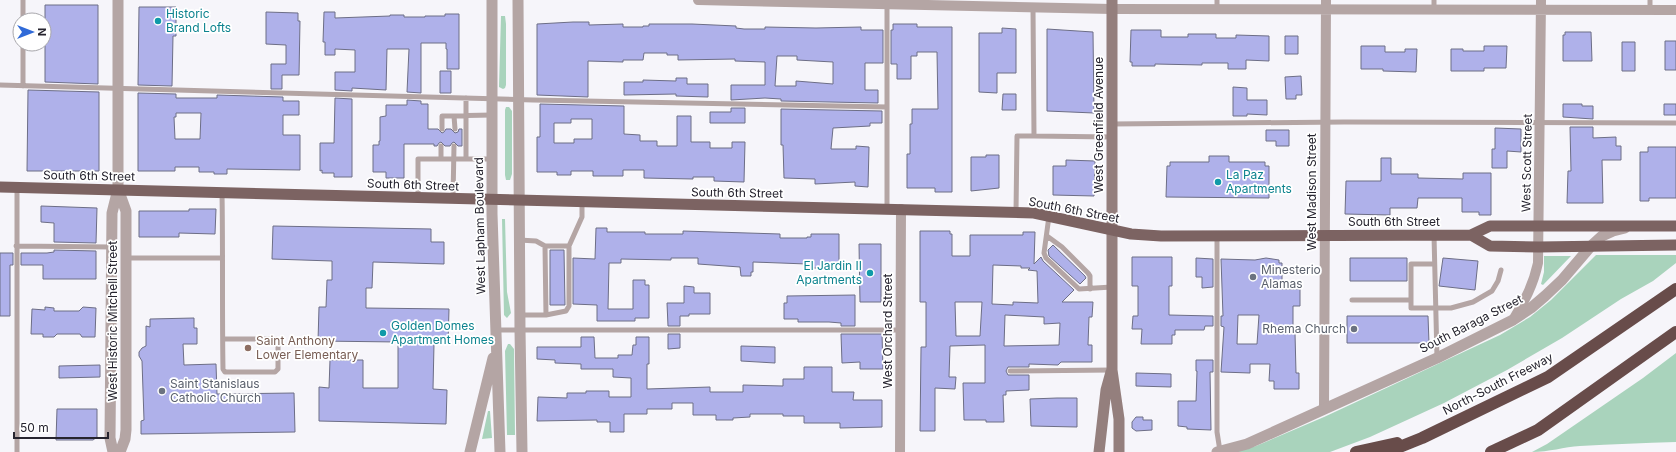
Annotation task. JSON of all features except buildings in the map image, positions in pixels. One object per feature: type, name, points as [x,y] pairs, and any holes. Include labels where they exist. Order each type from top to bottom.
[{"type":"highway","name":"North-South Freeway","points":[[1387,452],[1422,438],[1548,377],[1676,289]]},
{"type":"highway","points":[[1491,452],[1538,430],[1676,332]]},
{"type":"highway","points":[[1356,452],[1422,438]]},
{"type":"main road","name":"West Greenfield Avenue","points":[[1112,5],[1112,370],[1119,420],[1119,452]]},
{"type":"main road","name":"South 6th Street","points":[[0,187],[1034,213],[1131,234],[1161,236],[1471,235],[1490,226],[1676,226]]},
{"type":"main road","points":[[1471,235],[1490,246],[1539,247],[1676,245]]},
{"type":"main road","name":"West Greenfield Avenue","points":[[1099,452],[1106,390],[1112,370]]},
{"type":"street","name":"West Historic Mitchell Street","points":[[113,452],[110,438],[111,300],[112,213],[118,189],[118,0]]},
{"type":"street","name":"West Lapham Boulevard","points":[[492,0],[492,200],[500,452]]},
{"type":"street","points":[[518,0],[522,452]]},
{"type":"street","points":[[698,0],[887,2],[1033,8],[1112,5],[1434,5],[1542,11],[1650,5],[1676,10]]},
{"type":"street","name":"West Scott Street","points":[[1513,320],[1528,297],[1534,280],[1539,247],[1541,0]]},
{"type":"street","name":"West Madison Street","points":[[1324,408],[1326,5]]},
{"type":"street","name":"West Historic Mitchell Street","points":[[118,189],[126,211],[126,430],[125,440],[120,452]]},
{"type":"street","name":"West Orchard Street","points":[[900,452],[901,209]]},
{"type":"street","name":"South Baraga Street","points":[[1218,452],[1247,444],[1436,358],[1513,320],[1531,308],[1562,280],[1591,246],[1602,236],[1612,231],[1632,226]]},
{"type":"street","points":[[111,300],[126,301]]},
{"type":"street","points":[[470,452],[496,346]]},
{"type":"street","points":[[111,347],[126,347]]},
{"type":"lane","points":[[23,0],[23,12]]},
{"type":"lane","points":[[887,2],[887,209]]},
{"type":"lane","points":[[1033,8],[1034,136]]},
{"type":"lane","points":[[23,52],[23,86]]},
{"type":"lane","points":[[0,85],[519,100],[887,107]]},
{"type":"lane","points":[[466,98],[466,159]]},
{"type":"lane","points":[[442,129],[442,116],[492,116]]},
{"type":"lane","points":[[454,116],[454,129]]},
{"type":"lane","points":[[1112,124],[1326,122],[1676,123]]},
{"type":"lane","points":[[1016,213],[1017,136],[1112,137]]},
{"type":"lane","points":[[441,146],[441,159]]},
{"type":"lane","points":[[453,199],[454,146]]},
{"type":"lane","points":[[418,198],[418,159],[492,159]]},
{"type":"lane","points":[[16,187],[17,452]]},
{"type":"lane","points":[[222,192],[222,339],[223,369],[225,372],[275,372],[278,370],[278,343],[276,339],[222,339]]},
{"type":"lane","points":[[520,315],[546,315],[566,311],[568,306],[569,246],[582,217],[582,202]]},
{"type":"lane","points":[[1049,216],[1044,253],[1046,258],[1079,289],[1112,287]]},
{"type":"lane","points":[[1434,235],[1436,358]]},
{"type":"lane","points":[[1047,236],[1062,247],[1088,273],[1090,276],[1090,289]]},
{"type":"lane","points":[[1217,236],[1218,452]]},
{"type":"lane","points":[[519,240],[536,241],[546,246],[569,246]]},
{"type":"lane","points":[[16,246],[112,247]]},
{"type":"lane","points":[[546,246],[546,315]]},
{"type":"lane","points":[[126,258],[222,258]]},
{"type":"lane","points":[[1434,264],[1411,264],[1411,308],[1451,308],[1473,302],[1492,291],[1498,281],[1501,270]]},
{"type":"lane","points":[[1352,300],[1411,300]]},
{"type":"lane","points":[[496,330],[901,330]]},
{"type":"lane","points":[[1010,371],[1112,370]]},
{"type":"green space","points":[[501,16],[505,16],[506,24],[506,85],[503,89],[499,87]]},
{"type":"green space","points":[[506,107],[509,107],[512,111],[512,174],[510,180],[506,180],[505,175]]},
{"type":"green space","points":[[502,219],[505,219],[507,292],[511,313],[507,318],[504,315]]},
{"type":"green space","points":[[1596,255],[1676,255],[1676,263],[1653,281],[1621,299],[1562,338],[1507,370],[1444,403],[1370,437],[1330,452],[1235,452],[1256,446],[1324,417],[1500,335],[1530,317],[1551,300]]},
{"type":"green space","points":[[1544,256],[1571,256],[1543,285],[1541,284],[1544,272]]},
{"type":"green space","points":[[508,344],[510,344],[514,349],[515,435],[507,435],[505,351]]},
{"type":"green space","points":[[1676,353],[1676,442],[1580,446],[1532,452],[1547,444],[1643,378]]},
{"type":"green space","points":[[488,411],[490,411],[492,438],[482,439]]},
{"type":"place","name":"Historic Brand Lofts","points":[[158,21]]},
{"type":"place","name":"La Paz Apartments","points":[[1218,182]]},
{"type":"place","name":"El Jardin II Apartments","points":[[870,273]]},
{"type":"place","name":"Minesterio Alamas","points":[[1253,277]]},
{"type":"place","name":"Rhema Church","points":[[1354,329]]},
{"type":"place","name":"Golden Domes Apartment Homes","points":[[383,333]]},
{"type":"place","name":"Saint Anthony Lower Elementary","points":[[248,348]]},
{"type":"place","name":"Saint Stanislaus Catholic Church","points":[[162,391]]}]
